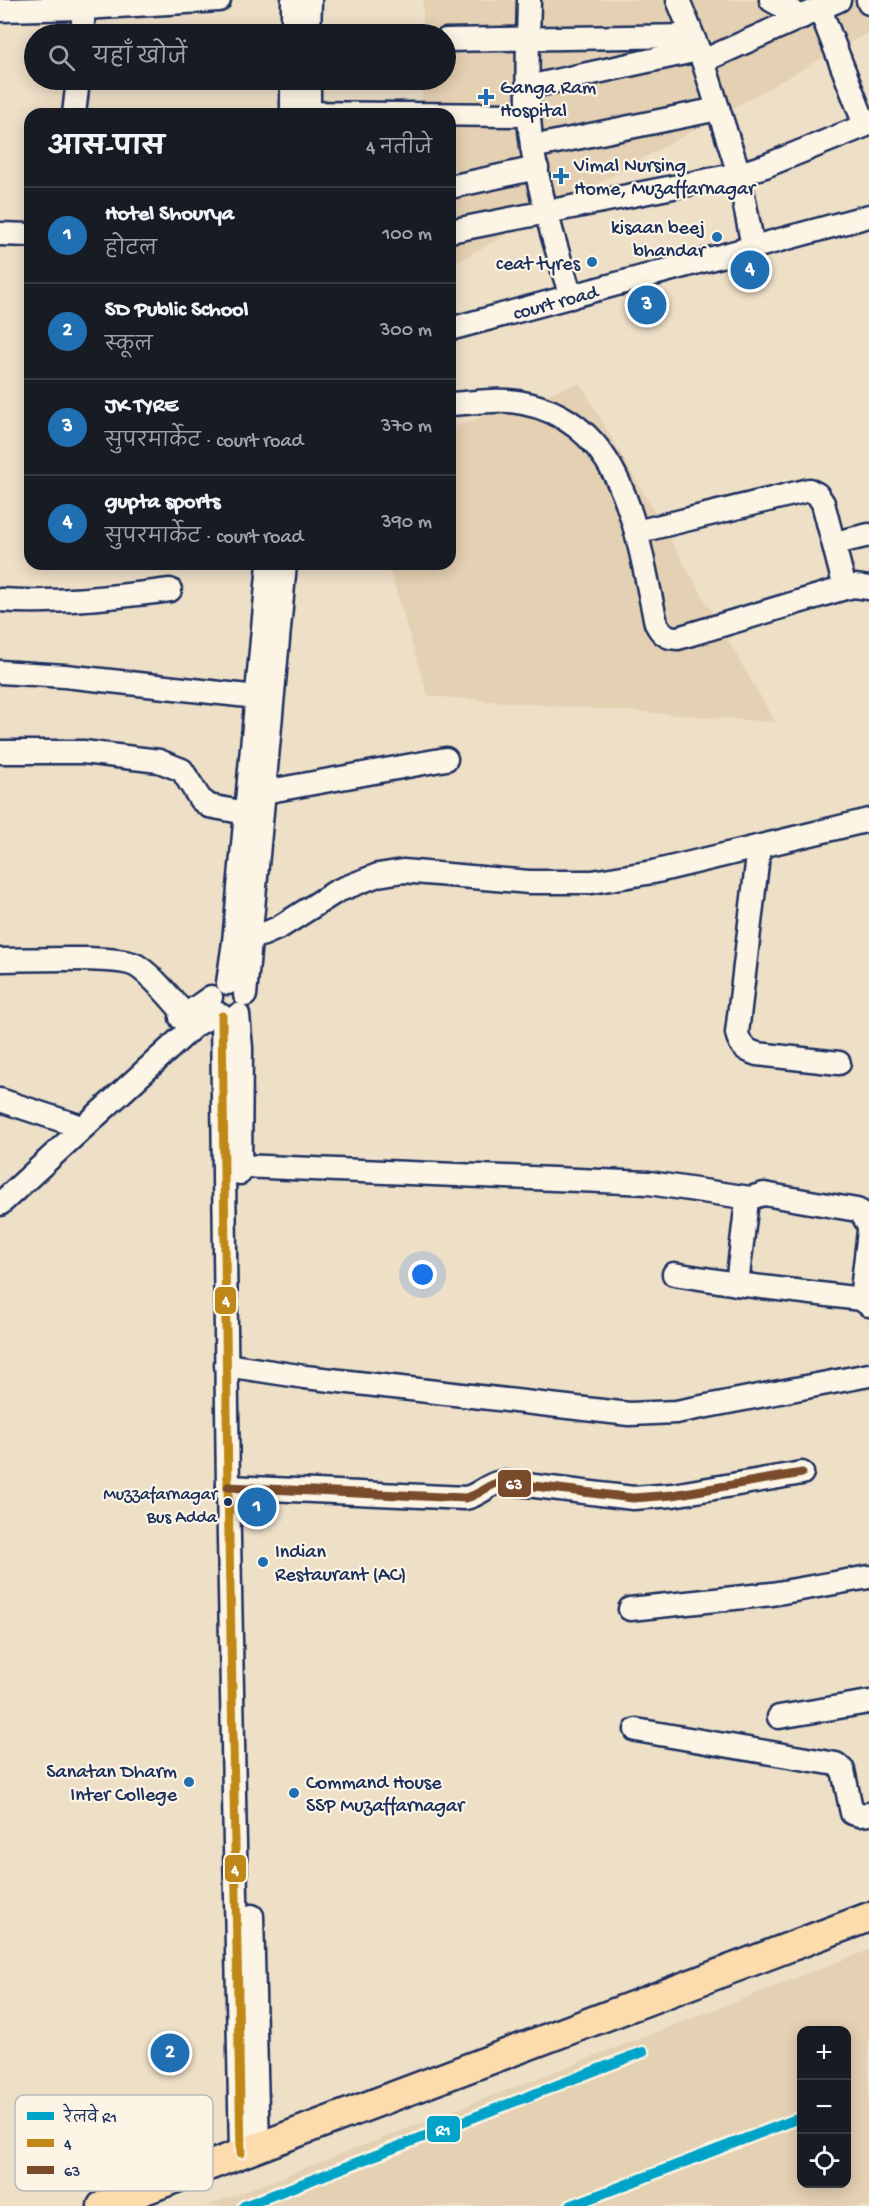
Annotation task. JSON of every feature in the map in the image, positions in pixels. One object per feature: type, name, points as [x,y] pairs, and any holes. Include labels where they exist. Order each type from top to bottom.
[{"type":"main road","points":[[213,2164],[869,1917]]},
{"type":"main road","points":[[102,2206],[142,2191]]},
{"type":"street","points":[[0,10],[84,8],[219,0]]},
{"type":"street","points":[[293,0],[293,24]]},
{"type":"street","points":[[309,24],[310,0]]},
{"type":"street","points":[[529,0],[528,87],[534,157],[546,212],[571,297]]},
{"type":"street","points":[[678,0],[698,49],[739,174],[753,247]]},
{"type":"street","points":[[771,0],[820,9]]},
{"type":"street","points":[[83,24],[84,8]]},
{"type":"street","points":[[528,87],[698,49],[820,9]]},
{"type":"street","points":[[456,230],[739,174],[867,125],[820,9]]},
{"type":"street","points":[[456,40],[528,40],[698,49]]},
{"type":"street","points":[[75,108],[77,90]]},
{"type":"street","points":[[295,90],[300,108]]},
{"type":"street","points":[[302,108],[307,90]]},
{"type":"street","points":[[456,185],[534,157],[718,110]]},
{"type":"street","points":[[456,114],[529,115]]},
{"type":"street","name":"court road","points":[[456,327],[869,216]]},
{"type":"street","points":[[0,234],[24,235]]},
{"type":"street","points":[[456,404],[520,402],[545,408],[576,425],[599,447],[617,476],[630,510],[656,623],[661,633],[670,638],[678,638],[845,588],[854,586],[869,588]]},
{"type":"street","points":[[636,532],[810,490],[817,494],[823,503],[845,588]]},
{"type":"street","points":[[835,543],[869,535]]},
{"type":"street","points":[[242,940],[246,813],[268,570]]},
{"type":"street","points":[[250,2150],[227,1003],[242,940],[264,792],[284,570]]},
{"type":"street","points":[[0,600],[21,602],[80,599],[170,590]]},
{"type":"street","points":[[0,672],[65,676],[257,697]]},
{"type":"street","points":[[0,752],[83,752],[159,761],[182,770],[200,799],[209,806],[246,813]]},
{"type":"street","points":[[264,792],[446,759]]},
{"type":"street","points":[[242,940],[280,927],[337,891],[378,875],[403,871],[529,882],[592,882],[653,872],[869,820]]},
{"type":"street","points":[[759,847],[737,1033],[740,1044],[757,1054],[839,1064]]},
{"type":"street","points":[[0,960],[111,960],[135,965],[145,972],[190,1020]]},
{"type":"street","points":[[0,1186],[75,1125],[190,1020],[227,1003]]},
{"type":"street","points":[[227,1003],[241,1048],[240,1166],[233,1366]]},
{"type":"street","points":[[0,1100],[75,1125]]},
{"type":"street","points":[[0,1204],[75,1125]]},
{"type":"street","points":[[240,1166],[649,1183],[750,1198],[764,1194],[856,1210],[866,1218],[869,1226]]},
{"type":"street","points":[[737,1284],[747,1201],[750,1198]]},
{"type":"street","points":[[674,1274],[865,1302],[869,1231]]},
{"type":"street","points":[[233,1366],[304,1377],[629,1414],[676,1412],[869,1375]]},
{"type":"street","points":[[235,1488],[465,1498],[477,1495],[491,1485],[501,1482],[633,1498],[673,1495],[802,1473]]},
{"type":"street","points":[[630,1609],[772,1594],[869,1577]]},
{"type":"street","points":[[779,1718],[869,1702]]},
{"type":"street","points":[[636,1730],[836,1764],[843,1770],[852,1813],[869,1814]]},
{"type":"shaded area","points":[[423,0],[869,0],[869,32],[456,263],[456,108],[422,108],[422,90],[456,90],[456,24],[423,24]]},
{"type":"shaded area","points":[[580,383],[775,722],[428,696],[390,570],[456,570],[456,426]]},
{"type":"shaded area","points":[[869,1950],[869,2206],[207,2206]]},
{"type":"railway","points":[[244,2206],[643,2052]]},
{"type":"rail line","name":"R1","points":[[244,2206],[643,2052]]},
{"type":"rail line","name":"R1","points":[[570,2206],[797,2119]]},
{"type":"transit line","name":"4","points":[[222,1016],[228,1487],[241,2153]]},
{"type":"transit line","name":"63","points":[[228,1487],[465,1498],[501,1482],[633,1498],[673,1495],[802,1473]]},
{"type":"place","name":"Ganga Ram Hospital","points":[[486,97]]},
{"type":"place","name":"Vimal Nursing Home, Muzaffarnagar","points":[[561,176]]},
{"type":"place","name":"kisaan beej bhandar","points":[[717,237]]},
{"type":"place","name":"ceat tyres","points":[[592,262]]},
{"type":"place","name":"gupta sports","points":[[750,270]]},
{"type":"place","name":"JK TYRE","points":[[647,305]]},
{"type":"place","name":"Muzzafarnagar Bus Adda","points":[[228,1502]]},
{"type":"place","name":"Hotel Shourya","points":[[257,1507]]},
{"type":"place","name":"Indian Restaurant (AC)","points":[[263,1562]]},
{"type":"place","name":"Sanatan Dharm Inter College","points":[[189,1782]]},
{"type":"place","name":"Command House SSP Muzaffarnagar","points":[[294,1793]]},
{"type":"place","name":"SD Public School","points":[[170,2053]]}]
